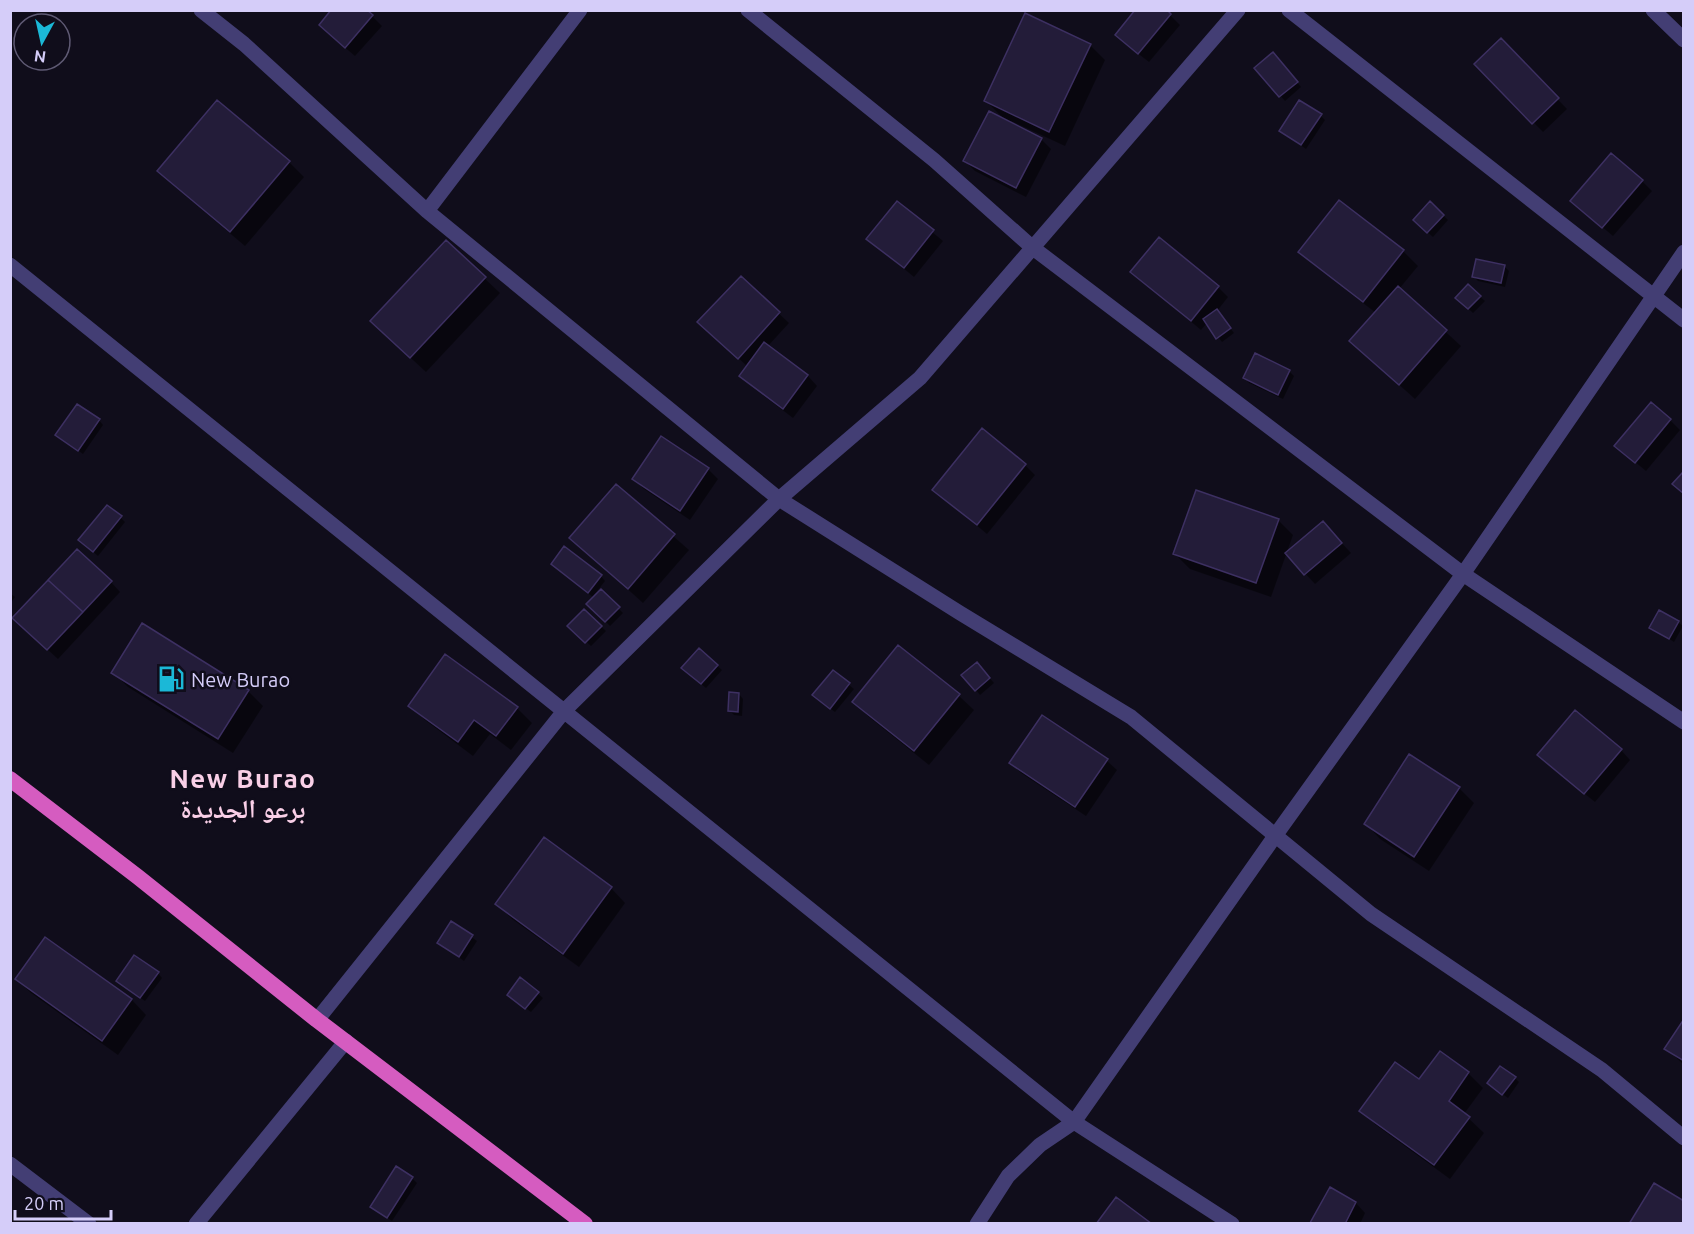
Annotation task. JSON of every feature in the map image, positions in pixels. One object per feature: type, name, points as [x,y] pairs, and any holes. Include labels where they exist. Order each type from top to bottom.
[{"type":"highway","points":[[10,779],[138,877],[317,1020],[585,1224]]},
{"type":"street","points":[[201,10],[244,44],[426,211],[779,499],[1131,717],[1371,914],[1602,1070],[1683,1138]]},
{"type":"street","points":[[426,211],[580,10]]},
{"type":"street","points":[[748,10],[934,160],[1033,248],[1463,574],[1683,722]]},
{"type":"street","points":[[317,1020],[565,710],[779,499],[920,378],[1238,10]]},
{"type":"street","points":[[1289,10],[1683,320]]},
{"type":"street","points":[[1653,10],[1683,40]]},
{"type":"street","points":[[977,1224],[1008,1176],[1040,1145],[1074,1122],[1463,574],[1683,252]]},
{"type":"street","points":[[10,266],[565,710],[1074,1122],[1232,1224]]},
{"type":"street","points":[[196,1224],[346,1041]]},
{"type":"street","points":[[10,1164],[89,1224]]},
{"type":"building","points":[[331,10],[367,10],[373,15],[345,48],[319,25]]},
{"type":"building","points":[[1135,10],[1167,10],[1171,14],[1138,54],[1115,35]]},
{"type":"building","points":[[1025,13],[1091,44],[1049,132],[984,101]]},
{"type":"building","points":[[1501,38],[1559,98],[1532,124],[1474,64]]},
{"type":"building","points":[[1273,52],[1298,82],[1279,97],[1254,68]]},
{"type":"building","points":[[217,100],[290,161],[230,232],[157,171]]},
{"type":"building","points":[[1299,100],[1322,114],[1301,145],[1279,131]]},
{"type":"building","points":[[989,111],[1042,138],[1016,188],[963,161]]},
{"type":"building","points":[[1611,153],[1643,180],[1602,228],[1570,201]]},
{"type":"building","points":[[1339,200],[1404,250],[1363,302],[1298,252]]},
{"type":"building","points":[[897,201],[934,230],[904,268],[866,239]]},
{"type":"building","points":[[1430,201],[1444,215],[1427,233],[1413,220]]},
{"type":"building","points":[[1159,237],[1219,286],[1191,321],[1130,272]]},
{"type":"building","points":[[446,240],[486,277],[410,358],[370,321]]},
{"type":"building","points":[[1476,259],[1505,265],[1501,283],[1472,277]]},
{"type":"building","points":[[741,276],[780,312],[738,359],[697,322]]},
{"type":"building","points":[[1468,284],[1481,296],[1468,309],[1455,298]]},
{"type":"building","points":[[1398,286],[1447,330],[1399,385],[1349,341]]},
{"type":"building","points":[[1217,309],[1231,328],[1216,339],[1203,319]]},
{"type":"building","points":[[764,342],[808,375],[783,409],[739,376]]},
{"type":"building","points":[[1255,353],[1290,370],[1278,395],[1243,378]]},
{"type":"building","points":[[1651,402],[1671,419],[1635,463],[1614,446]]},
{"type":"building","points":[[77,404],[100,419],[78,451],[55,435]]},
{"type":"building","points":[[982,428],[1026,464],[977,525],[932,490]]},
{"type":"building","points":[[661,436],[709,468],[680,511],[632,479]]},
{"type":"building","points":[[1684,471],[1684,494],[1672,484]]},
{"type":"building","points":[[616,484],[675,534],[628,589],[569,538]]},
{"type":"building","points":[[1196,490],[1279,519],[1256,583],[1173,554]]},
{"type":"building","points":[[107,505],[122,516],[93,552],[78,540]]},
{"type":"building","points":[[1323,521],[1342,543],[1304,575],[1285,553]]},
{"type":"building","points":[[564,546],[602,575],[588,593],[551,564]]},
{"type":"building","points":[[77,549],[112,581],[83,612],[48,580]]},
{"type":"building","points":[[48,580],[83,612],[47,650],[12,618]]},
{"type":"building","points":[[601,589],[620,607],[605,622],[586,604]]},
{"type":"building","points":[[584,609],[602,626],[585,643],[567,626]]},
{"type":"building","points":[[1659,610],[1679,621],[1669,639],[1649,628]]},
{"type":"building","points":[[142,623],[249,690],[218,739],[111,673]]},
{"type":"building","points":[[898,645],[960,694],[914,751],[852,702]]},
{"type":"building","points":[[699,648],[718,665],[701,684],[681,668]]},
{"type":"building","points":[[445,654],[518,707],[496,736],[474,720],[458,742],[408,706]]},
{"type":"building","points":[[977,662],[990,678],[975,691],[961,675]]},
{"type":"building","points":[[833,670],[850,683],[830,709],[812,695]]},
{"type":"building","points":[[729,692],[739,693],[738,712],[728,711]]},
{"type":"building","points":[[1575,710],[1622,749],[1584,794],[1537,755]]},
{"type":"building","points":[[1042,715],[1108,759],[1075,807],[1009,763]]},
{"type":"building","points":[[1409,754],[1460,787],[1414,857],[1364,824]]},
{"type":"building","points":[[544,837],[612,887],[563,954],[495,904]]},
{"type":"building","points":[[451,921],[473,935],[459,957],[437,943]]},
{"type":"building","points":[[45,937],[132,999],[102,1041],[15,979]]},
{"type":"building","points":[[134,955],[159,972],[140,998],[116,981]]},
{"type":"building","points":[[520,977],[539,992],[525,1009],[507,995]]},
{"type":"building","points":[[1684,1019],[1684,1061],[1664,1049]]},
{"type":"building","points":[[1440,1051],[1469,1072],[1449,1101],[1470,1117],[1434,1165],[1359,1111],[1395,1062],[1419,1079]]},
{"type":"building","points":[[1500,1066],[1516,1077],[1502,1095],[1487,1083]]},
{"type":"building","points":[[396,1166],[413,1177],[387,1218],[370,1207]]},
{"type":"building","points":[[1654,1183],[1684,1201],[1684,1224],[1629,1224]]},
{"type":"building","points":[[1330,1187],[1356,1202],[1345,1224],[1310,1223]]},
{"type":"building","points":[[1116,1197],[1152,1224],[1096,1224]]},
{"type":"place","name":"New Burao","points":[[171,679]]},
{"type":"district","name":"New Burao برعو الجديدة","points":[[243,793]]}]
